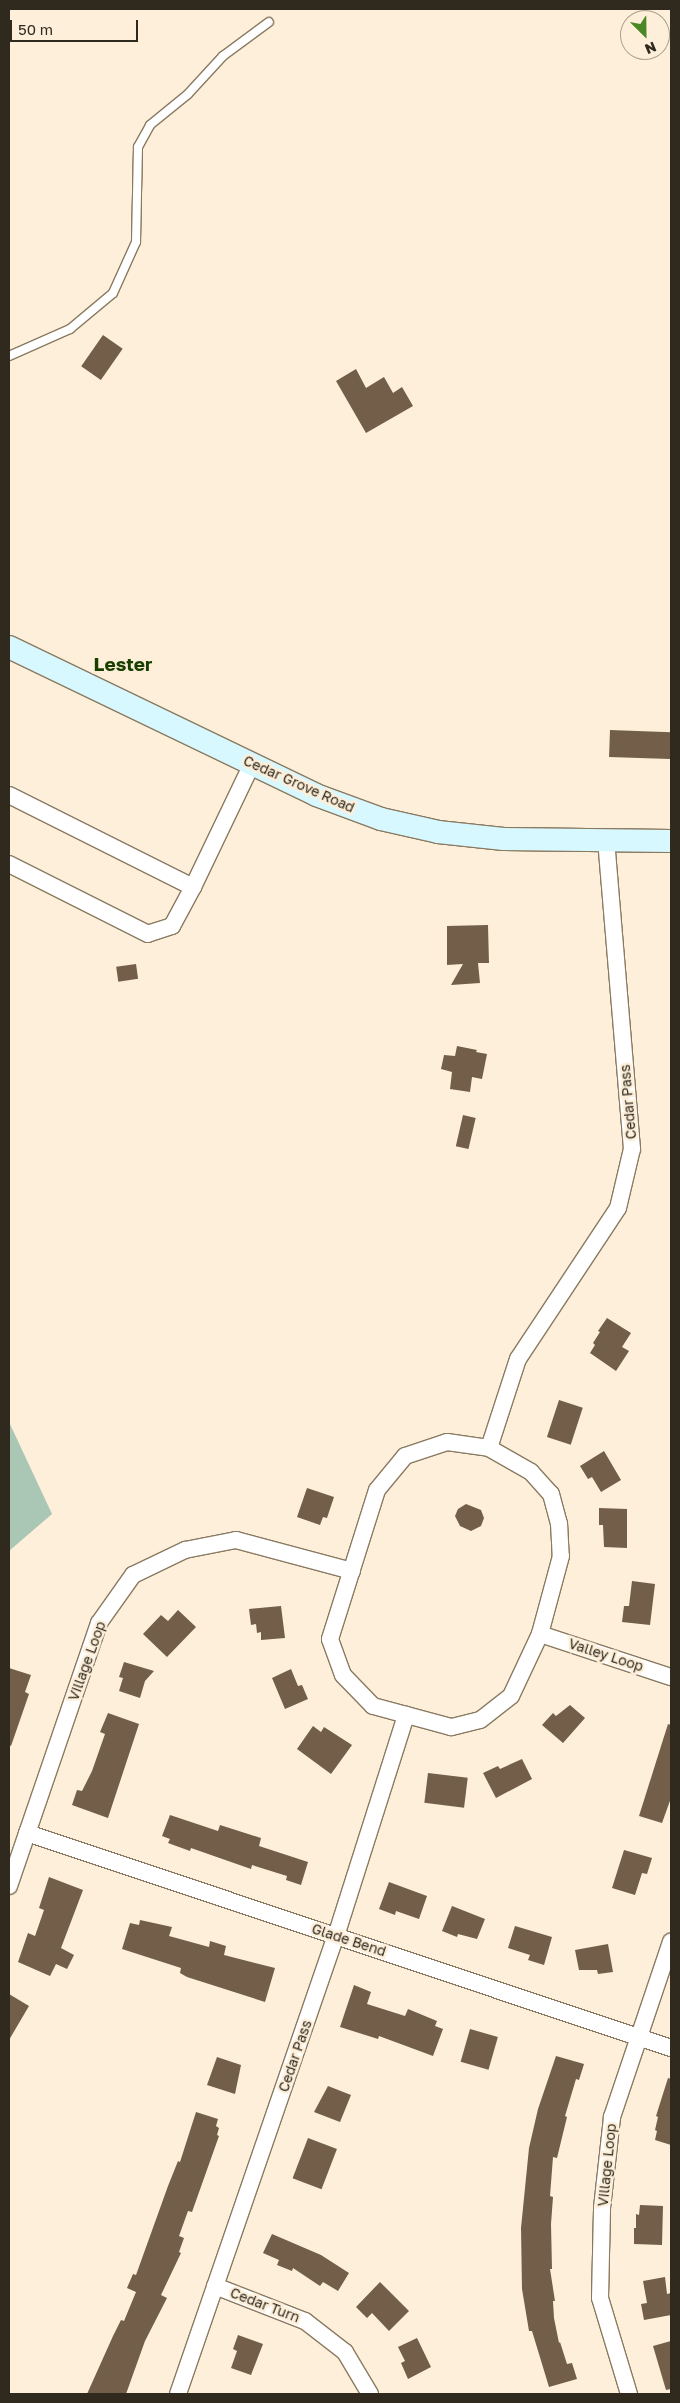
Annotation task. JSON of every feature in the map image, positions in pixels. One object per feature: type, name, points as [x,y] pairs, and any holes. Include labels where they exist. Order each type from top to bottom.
[{"type":"main road","name":"Cedar Grove Road","points":[[9,647],[316,795],[382,819],[438,832],[504,838],[671,841]]},
{"type":"street","points":[[9,864],[148,934],[172,926],[193,887],[252,764]]},
{"type":"street","points":[[9,795],[193,887]]},
{"type":"street","name":"Cedar Pass","points":[[489,1448],[518,1359],[618,1208],[632,1149],[606,840]]},
{"type":"street","points":[[448,1442],[489,1448],[531,1472],[551,1494],[559,1523],[561,1556],[540,1634],[511,1696],[480,1720],[451,1727],[373,1706],[343,1675],[330,1640],[377,1490],[405,1456],[448,1442]]},
{"type":"street","name":"Village Loop","points":[[9,1886],[98,1622],[133,1575],[185,1550],[236,1540],[352,1571]]},
{"type":"street","name":"Valley Loop","points":[[540,1634],[671,1677]]},
{"type":"street","name":"Cedar Pass","points":[[178,2394],[336,1936],[406,1715]]},
{"type":"street","name":"Glade Bend","points":[[27,1832],[671,2048]]},
{"type":"street","name":"Village Loop","points":[[629,2394],[600,2298],[602,2218],[612,2117],[671,1942]]},
{"type":"street","name":"Cedar Turn","points":[[215,2286],[305,2320],[345,2352],[370,2394]]},
{"type":"lane","points":[[9,356],[70,329],[113,293],[136,242],[138,147],[150,125],[188,94],[223,56],[268,22]]},
{"type":"green space","points":[[9,1422],[52,1514],[9,1551]]},
{"type":"building","points":[[103,335],[123,349],[101,380],[81,366]]},
{"type":"building","points":[[356,369],[366,388],[384,377],[393,393],[402,387],[413,406],[366,433],[336,381]]},
{"type":"building","points":[[610,730],[671,732],[670,759],[609,757]]},
{"type":"building","points":[[488,925],[489,963],[478,963],[480,983],[451,985],[463,964],[447,965],[447,926]]},
{"type":"building","points":[[136,964],[138,979],[118,982],[116,967]]},
{"type":"building","points":[[457,1046],[487,1054],[482,1079],[472,1077],[470,1092],[450,1089],[452,1072],[441,1069],[444,1055],[455,1056]]},
{"type":"building","points":[[463,1115],[476,1118],[468,1149],[456,1146]]},
{"type":"building","points":[[607,1318],[631,1333],[622,1347],[629,1351],[616,1371],[590,1353],[595,1345],[593,1343],[600,1332],[598,1331]]},
{"type":"building","points":[[559,1400],[583,1408],[571,1445],[547,1437]]},
{"type":"building","points":[[604,1451],[621,1480],[601,1492],[592,1477],[588,1479],[580,1466]]},
{"type":"building","points":[[307,1488],[334,1497],[327,1518],[323,1517],[320,1525],[297,1517]]},
{"type":"building","points":[[466,1504],[481,1510],[484,1518],[481,1526],[471,1531],[460,1526],[455,1516],[458,1509]]},
{"type":"building","points":[[599,1508],[627,1509],[627,1548],[604,1547],[603,1525],[599,1525]]},
{"type":"building","points":[[632,1581],[655,1584],[650,1625],[622,1622],[624,1606],[629,1606]]},
{"type":"building","points":[[281,1606],[285,1638],[261,1640],[261,1632],[257,1633],[256,1624],[251,1625],[249,1609]]},
{"type":"building","points":[[178,1610],[196,1627],[167,1657],[143,1634],[161,1615],[168,1621]]},
{"type":"building","points":[[124,1662],[154,1671],[145,1681],[140,1698],[119,1691],[123,1678],[119,1677]]},
{"type":"building","points":[[9,1668],[31,1675],[25,1692],[29,1694],[11,1746],[9,1745]]},
{"type":"building","points":[[291,1669],[298,1686],[302,1685],[308,1699],[285,1709],[272,1678]]},
{"type":"building","points":[[570,1705],[585,1718],[563,1743],[542,1725],[553,1713],[556,1716]]},
{"type":"building","points":[[108,1713],[139,1724],[108,1818],[72,1805],[77,1790],[82,1791],[92,1771],[105,1734],[100,1732]]},
{"type":"building","points":[[668,1724],[671,1725],[671,1798],[662,1823],[639,1816]]},
{"type":"building","points":[[313,1726],[321,1732],[324,1727],[352,1745],[331,1774],[297,1749]]},
{"type":"building","points":[[522,1759],[532,1779],[496,1798],[483,1773],[498,1766],[500,1769]]},
{"type":"building","points":[[428,1773],[468,1778],[464,1808],[424,1803]]},
{"type":"building","points":[[170,1815],[218,1831],[220,1825],[261,1838],[259,1846],[308,1862],[301,1885],[286,1880],[287,1876],[252,1865],[251,1869],[191,1848],[190,1851],[168,1843],[170,1839],[162,1836]]},
{"type":"building","points":[[624,1850],[652,1858],[647,1874],[642,1873],[635,1895],[612,1888]]},
{"type":"building","points":[[49,1877],[83,1890],[61,1948],[74,1955],[67,1969],[56,1964],[50,1976],[18,1962],[28,1933],[35,1936],[44,1910],[39,1908]]},
{"type":"building","points":[[389,1882],[427,1896],[419,1919],[396,1911],[395,1915],[379,1909]]},
{"type":"building","points":[[452,1906],[485,1919],[477,1939],[458,1934],[457,1937],[442,1931]]},
{"type":"building","points":[[140,1920],[172,1927],[169,1936],[209,1947],[210,1941],[226,1946],[224,1955],[275,1968],[265,2002],[187,1977],[180,1973],[181,1968],[122,1949],[130,1923],[139,1925]]},
{"type":"building","points":[[515,1926],[552,1937],[544,1965],[528,1960],[530,1955],[508,1948]]},
{"type":"building","points":[[608,1944],[613,1972],[598,1974],[597,1970],[579,1970],[575,1950]]},
{"type":"building","points":[[354,1985],[371,1992],[367,2004],[405,2016],[408,2009],[437,2021],[435,2026],[443,2029],[433,2056],[379,2036],[378,2039],[340,2027]]},
{"type":"building","points":[[9,1994],[29,2006],[9,2040]]},
{"type":"building","points":[[470,2029],[498,2037],[489,2070],[461,2062]]},
{"type":"building","points":[[556,2056],[584,2064],[579,2080],[576,2079],[565,2116],[567,2117],[557,2158],[553,2157],[550,2196],[553,2197],[551,2224],[552,2269],[550,2269],[555,2301],[553,2301],[554,2318],[559,2343],[567,2364],[572,2363],[577,2379],[549,2387],[532,2331],[529,2331],[522,2289],[521,2228],[529,2148],[538,2109]]},
{"type":"building","points":[[217,2057],[241,2065],[235,2094],[207,2085]]},
{"type":"building","points":[[668,2078],[671,2079],[671,2145],[655,2140],[658,2117],[656,2116]]},
{"type":"building","points":[[328,2086],[351,2095],[340,2122],[314,2112]]},
{"type":"building","points":[[196,2112],[218,2119],[216,2126],[219,2128],[217,2135],[219,2136],[192,2212],[188,2211],[179,2236],[184,2238],[179,2252],[181,2253],[161,2295],[167,2298],[145,2341],[126,2394],[87,2394],[121,2320],[124,2321],[136,2292],[127,2288],[133,2274],[136,2275],[168,2186],[178,2161],[180,2162]]},
{"type":"building","points":[[308,2138],[337,2149],[322,2189],[293,2178]]},
{"type":"building","points":[[640,2205],[663,2206],[662,2245],[634,2244],[636,2214],[639,2215]]},
{"type":"building","points":[[272,2234],[321,2255],[349,2273],[338,2291],[323,2282],[320,2286],[293,2268],[292,2271],[277,2265],[279,2260],[263,2253]]},
{"type":"building","points":[[665,2277],[667,2294],[671,2293],[671,2315],[644,2320],[641,2304],[647,2303],[643,2281]]},
{"type":"building","points":[[380,2282],[409,2311],[389,2331],[372,2313],[367,2318],[356,2307]]},
{"type":"building","points":[[238,2335],[263,2344],[251,2375],[231,2368],[237,2351],[233,2349]]},
{"type":"building","points":[[417,2338],[431,2367],[408,2379],[401,2363],[405,2361],[398,2347]]},
{"type":"building","points":[[671,2341],[671,2389],[666,2390],[653,2346]]},
{"type":"district","name":"Lester","points":[[123,664]]}]
